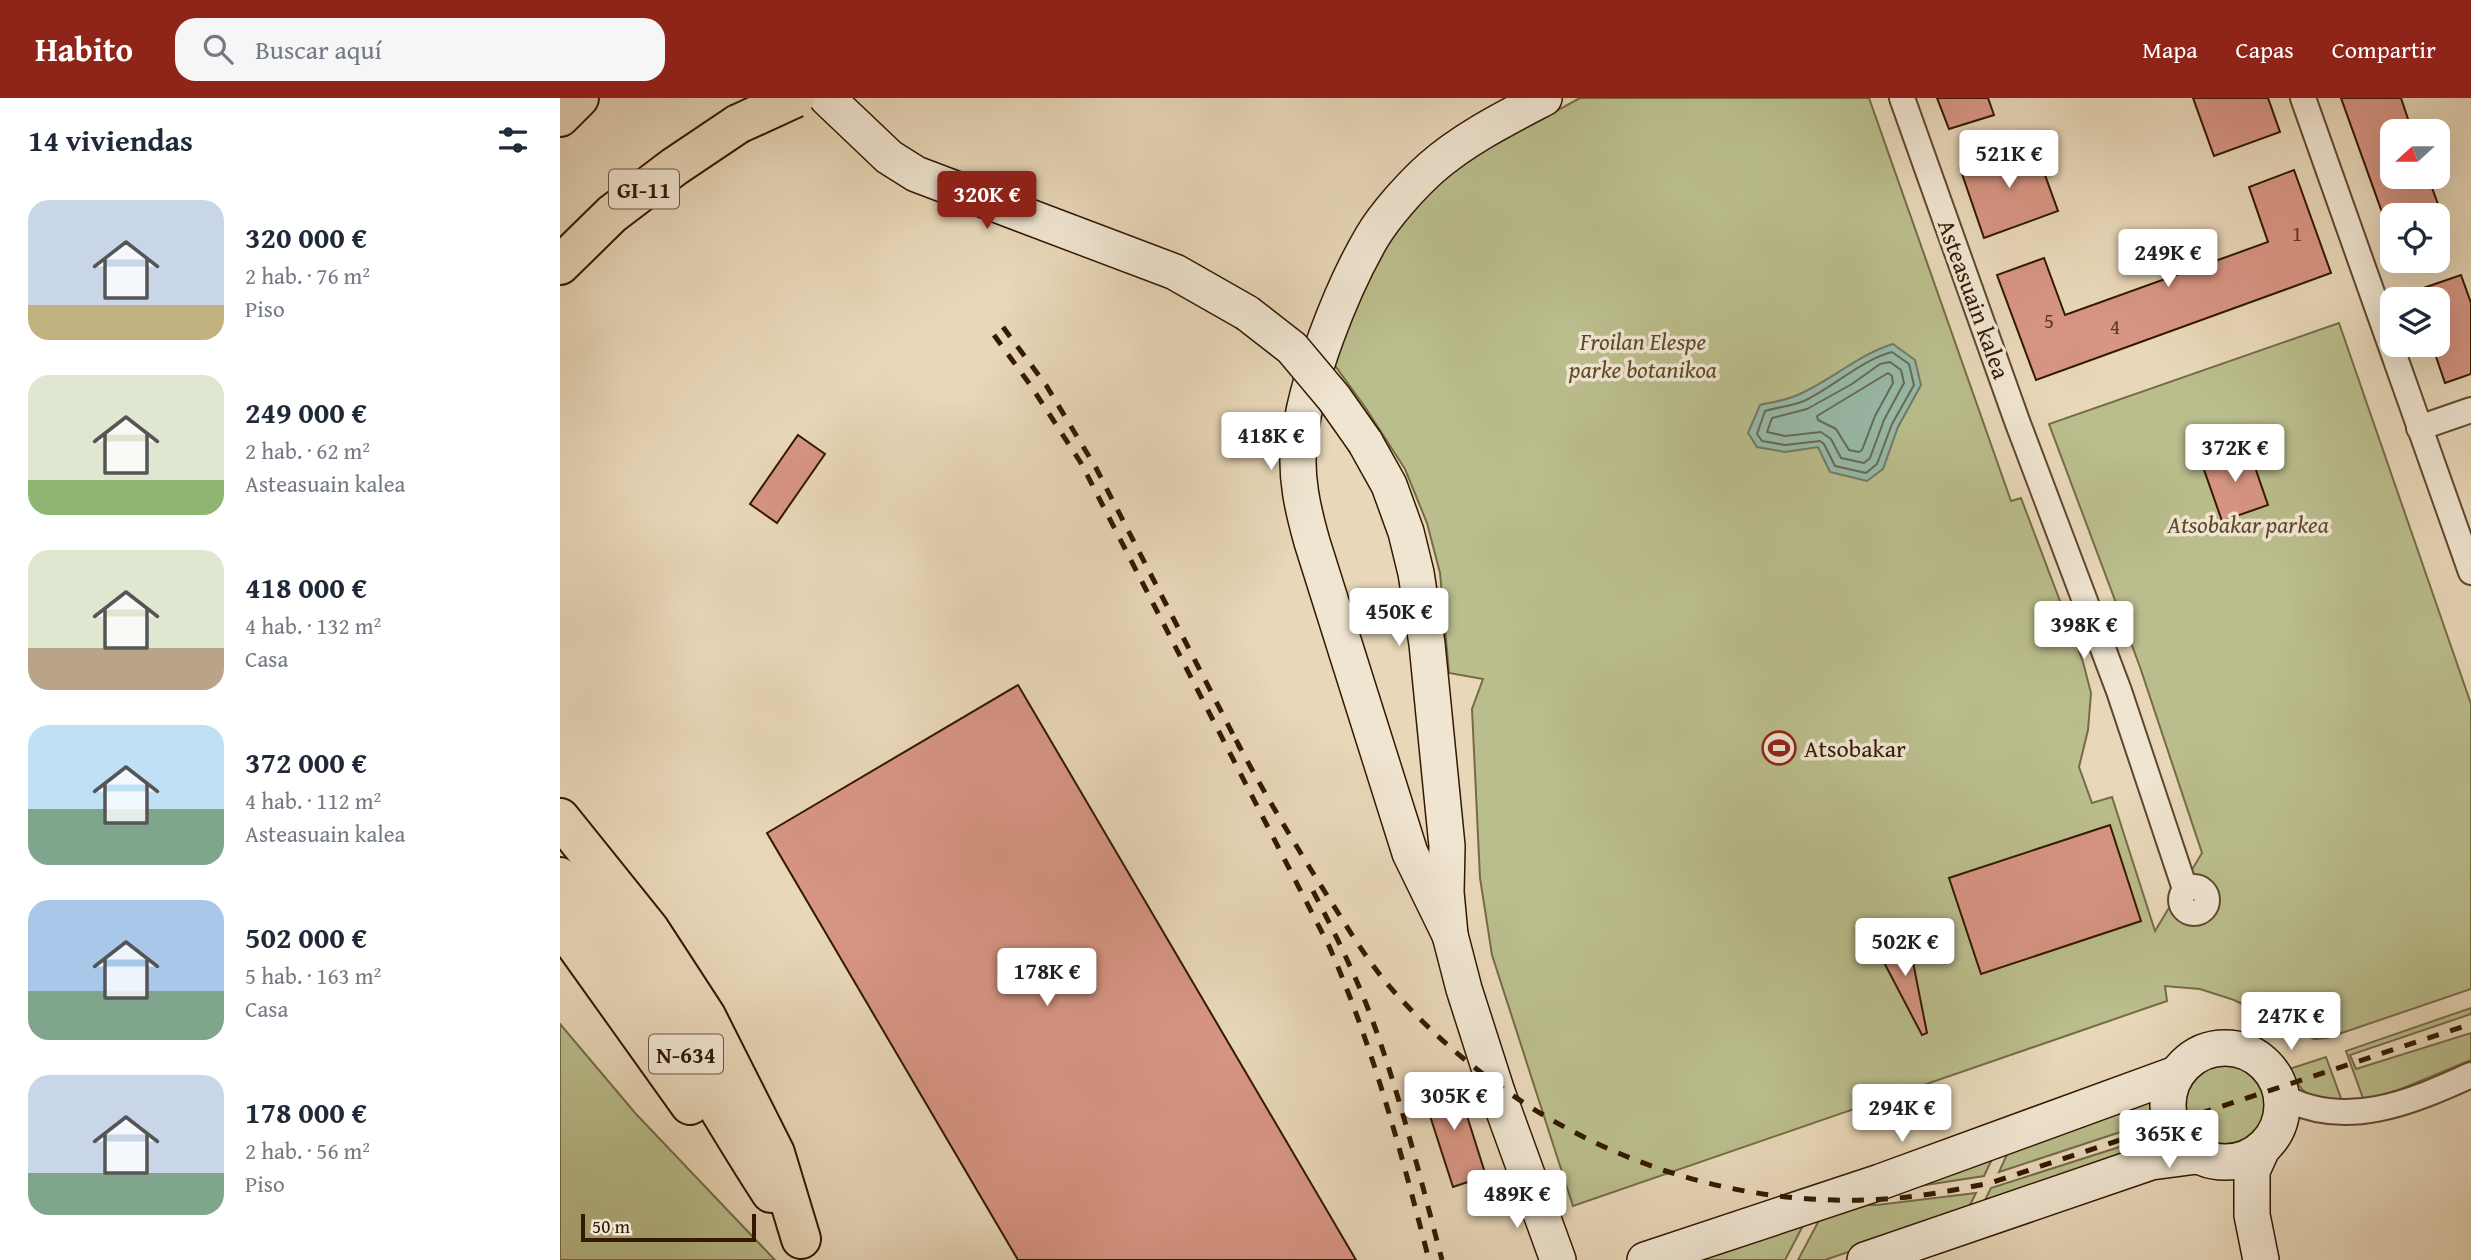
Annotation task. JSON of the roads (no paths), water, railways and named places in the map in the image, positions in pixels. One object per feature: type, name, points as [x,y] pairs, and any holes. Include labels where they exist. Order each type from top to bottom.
[{"type":"highway","points":[[560,117],[579,98]]},
{"type":"highway","name":"GI-11","points":[[560,265],[612,214],[674,167],[738,124],[794,98]]},
{"type":"highway","points":[[560,818],[650,930],[706,1016],[775,1153],[810,1250]]},
{"type":"highway","name":"N-634","points":[[560,877],[583,903],[663,1017],[753,1166],[810,1250]]},
{"type":"highway","points":[[560,923],[699,1117],[749,1182],[810,1250]]},
{"type":"street","points":[[827,98],[889,157],[916,174],[1175,272],[1247,313],[1292,348],[1366,442],[1389,485],[1406,532],[1416,573],[1427,644],[1447,846],[1446,892],[1450,935],[1497,1093],[1558,1260]]},
{"type":"street","points":[[1450,935],[1410,853],[1312,542],[1302,507],[1298,444],[1304,406],[1324,344],[1372,236],[1430,169],[1468,139],[1544,98]]},
{"type":"street","name":"Asteasuain kalea","points":[[1902,98],[2017,421],[2119,691],[2185,890]]},
{"type":"street","points":[[2303,98],[2471,572]]},
{"type":"street","points":[[2419,428],[2471,410]]},
{"type":"street","points":[[1447,846],[1457,873],[1477,975],[1565,1238],[1583,1260]]},
{"type":"street","points":[[2227,1047],[2246,1052],[2263,1062],[2276,1077],[2282,1096],[2282,1116],[2275,1135],[2262,1149],[2246,1159],[2229,1163],[2212,1162],[2197,1156],[2172,1130],[2168,1111],[2169,1092],[2176,1074],[2190,1059],[2207,1050],[2227,1047]]},
{"type":"street","points":[[1645,1260],[1880,1182],[2176,1074]]},
{"type":"street","points":[[2282,1096],[2312,1109],[2349,1113],[2385,1108],[2438,1090],[2471,1075]]},
{"type":"street","points":[[2261,1260],[2252,1215],[2252,1171],[2262,1149]]},
{"type":"street","points":[[1865,1260],[2151,1162],[2197,1156]]},
{"type":"water","points":[[1893,344],[1915,360],[1921,385],[1898,427],[1883,469],[1867,481],[1830,472],[1818,447],[1785,452],[1757,447],[1748,433],[1760,405],[1797,395],[1869,354]]},
{"type":"railway","points":[[1003,327],[1046,385],[1096,468],[1240,748]]},
{"type":"railway","points":[[994,335],[1081,463],[1329,946],[1373,1062],[1429,1260]]},
{"type":"railway","points":[[1236,740],[1293,841],[1362,950],[1398,996],[1447,1044],[1500,1087],[1558,1123],[1618,1153],[1682,1176],[1748,1191],[1816,1199],[1885,1199],[1990,1183],[2471,1024]]},
{"type":"railway","points":[[1313,891],[1348,961],[1377,1033],[1404,1117],[1442,1260]]},
{"type":"place","name":"Atsobakar","points":[[1779,748]]},
{"type":"park label","name":"Froilan Elespe parke botanikoa","points":[[1643,355]]},
{"type":"park label","name":"Atsobakar parkea","points":[[2248,524]]}]
